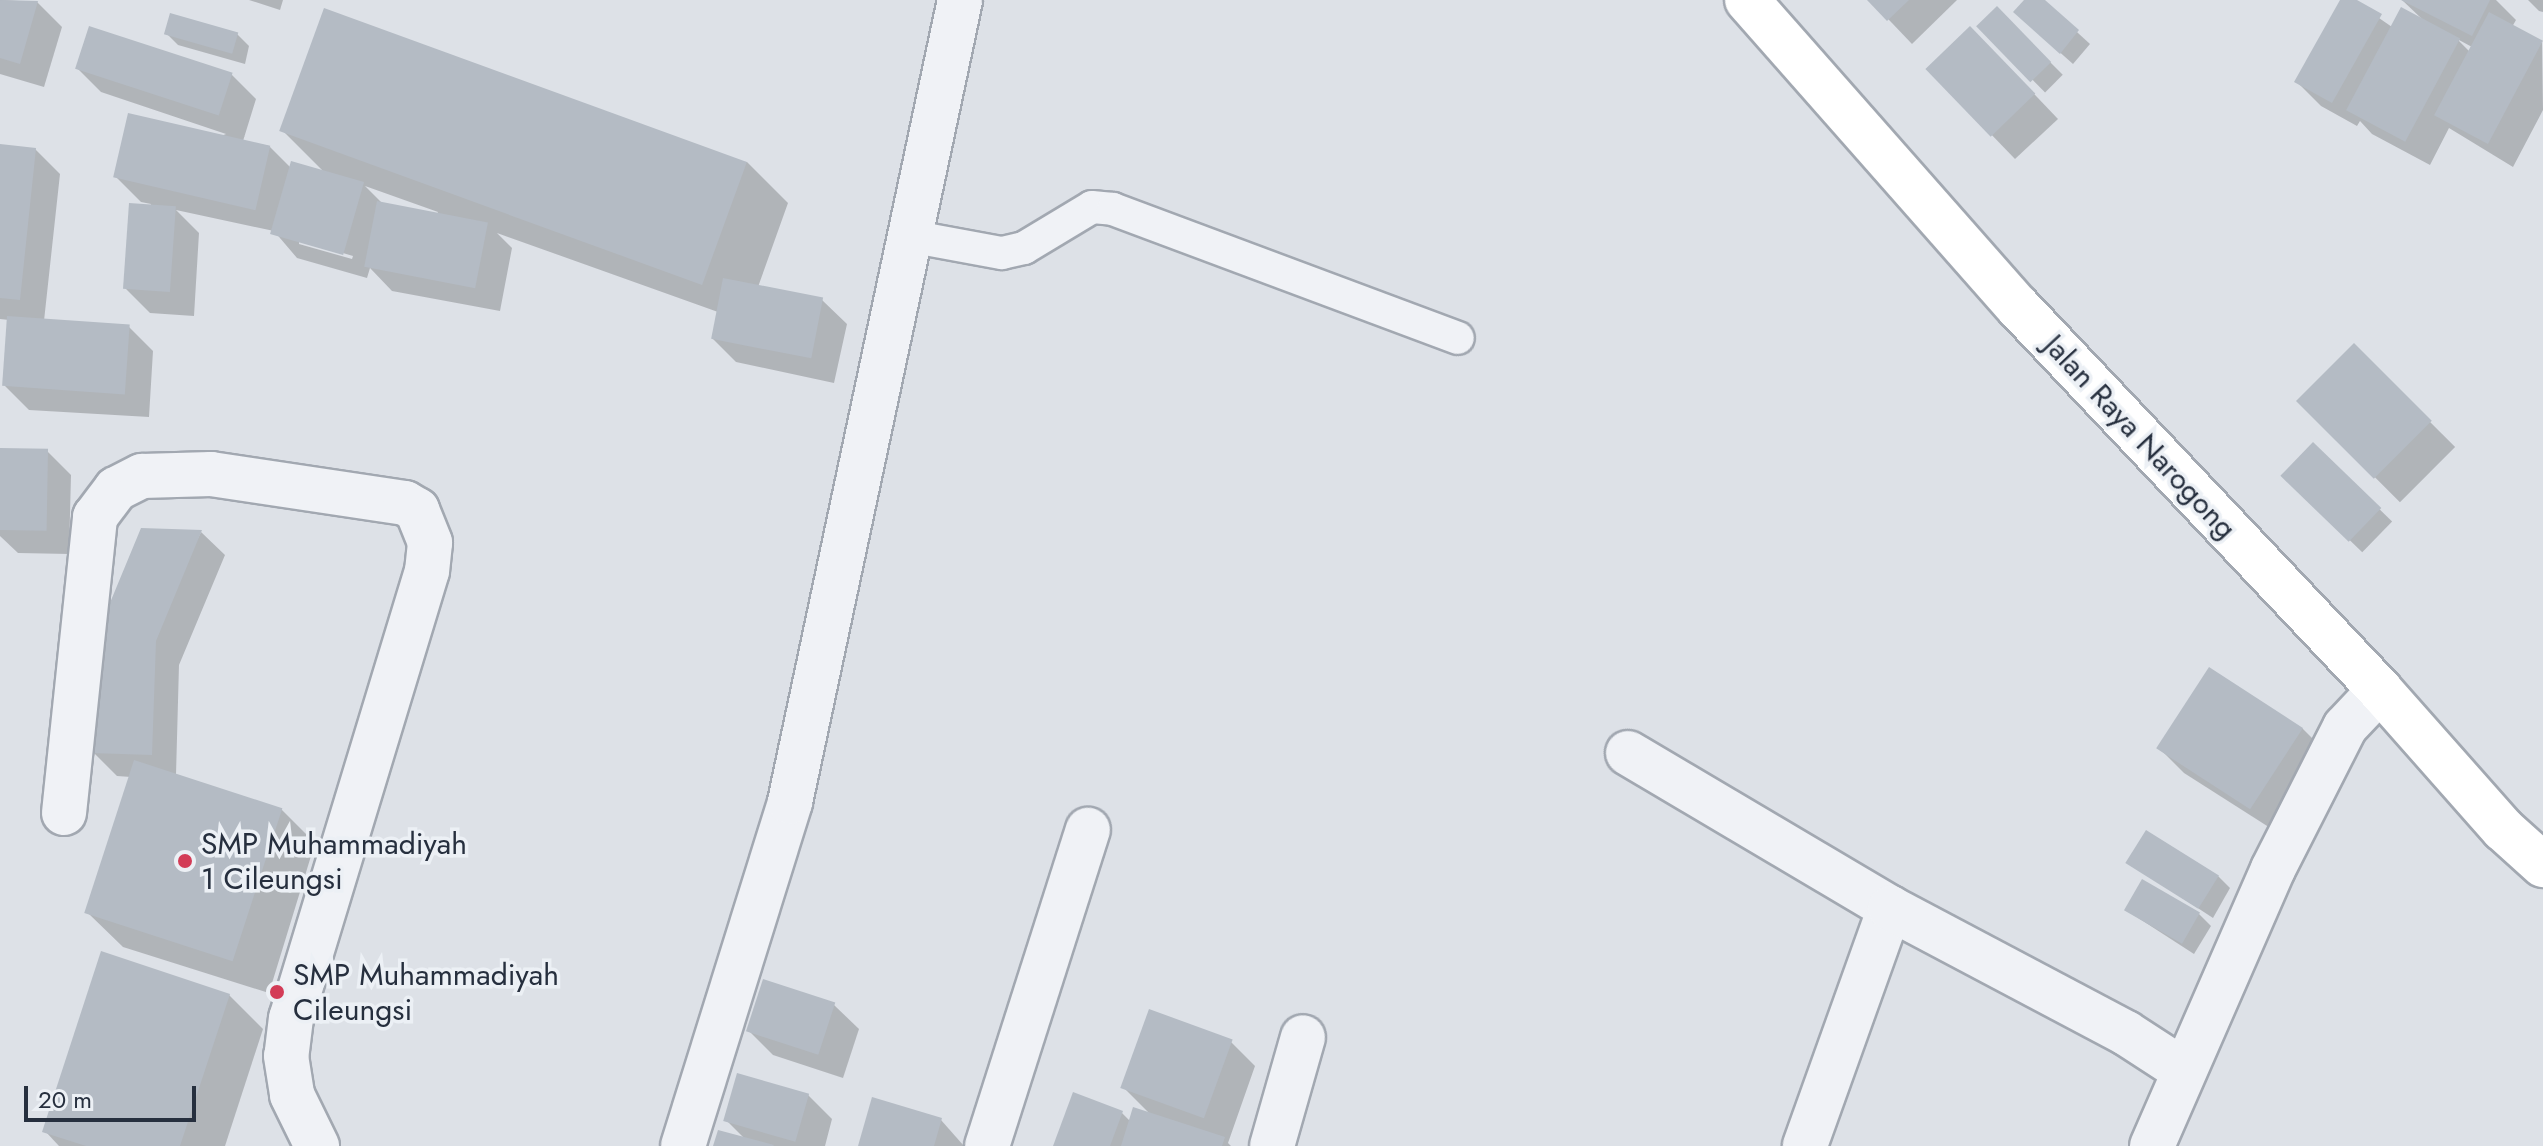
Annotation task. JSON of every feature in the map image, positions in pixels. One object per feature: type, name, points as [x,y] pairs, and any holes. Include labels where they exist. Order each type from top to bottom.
[{"type":"main road","name":"Jalan Raya Narogong","points":[[1747,0],[2018,307],[2380,690],[2503,829],[2543,865]]},
{"type":"street","points":[[683,1146],[790,802],[960,0]]},
{"type":"street","points":[[64,813],[95,517],[116,489],[142,476],[211,474],[405,503],[417,510],[430,543],[427,571],[291,1018],[286,1056],[292,1095],[317,1146]]},
{"type":"street","points":[[2152,1146],[2273,869],[2345,727],[2380,690]]},
{"type":"street","points":[[1628,753],[1890,908],[2126,1033],[2183,1070]]},
{"type":"street","points":[[987,1146],[1088,830]]},
{"type":"street","points":[[1805,1146],[1890,908]]},
{"type":"street","points":[[1272,1146],[1303,1037]]},
{"type":"lane","points":[[909,236],[1002,253],[1024,248],[1092,207],[1113,209],[1458,338]]},
{"type":"building","points":[[0,0],[38,1],[20,64],[0,58]]},
{"type":"building","points":[[1867,0],[1909,0],[1887,21]]},
{"type":"building","points":[[2024,0],[2045,0],[2079,30],[2060,54],[2013,12]]},
{"type":"building","points":[[2340,0],[2357,0],[2382,14],[2332,103],[2294,82]]},
{"type":"building","points":[[2401,0],[2490,0],[2472,36]]},
{"type":"building","points":[[1997,6],[2051,62],[2030,82],[1976,26]]},
{"type":"building","points":[[2401,7],[2460,38],[2405,142],[2346,110]]},
{"type":"building","points":[[324,8],[747,162],[702,285],[279,131]]},
{"type":"building","points":[[2489,12],[2543,41],[2488,144],[2434,115]]},
{"type":"building","points":[[170,13],[238,33],[232,54],[164,34]]},
{"type":"building","points":[[89,26],[233,73],[219,115],[75,69]]},
{"type":"building","points":[[1970,26],[2035,94],[1991,137],[1925,69]]},
{"type":"building","points":[[128,113],[270,146],[255,210],[113,177]]},
{"type":"building","points":[[0,144],[36,148],[20,300],[0,298]]},
{"type":"building","points":[[291,161],[364,182],[343,255],[270,234]]},
{"type":"building","points":[[377,201],[488,223],[475,288],[364,267]]},
{"type":"building","points":[[129,203],[176,206],[170,292],[123,289]]},
{"type":"building","points":[[723,278],[823,297],[811,358],[711,339]]},
{"type":"building","points":[[7,316],[130,325],[125,394],[2,386]]},
{"type":"building","points":[[2354,343],[2432,421],[2374,479],[2296,401]]},
{"type":"building","points":[[2313,442],[2381,508],[2349,542],[2280,476]]},
{"type":"building","points":[[0,448],[48,449],[47,531],[0,530]]},
{"type":"building","points":[[141,528],[202,530],[156,641],[152,755],[91,753],[95,639]]},
{"type":"building","points":[[2209,667],[2303,728],[2250,809],[2156,748]]},
{"type":"building","name":"SMP Muhammadiyah 1 Cileungsi","points":[[134,760],[282,808],[233,961],[84,913]]},
{"type":"building","points":[[2146,830],[2219,876],[2198,909],[2125,863]]},
{"type":"building","points":[[2142,879],[2200,912],[2182,944],[2124,910]]},
{"type":"building","points":[[101,951],[230,994],[180,1146],[86,1146],[42,1132]]},
{"type":"building","points":[[763,979],[835,1002],[818,1055],[746,1031]]},
{"type":"building","points":[[1149,1009],[1233,1039],[1204,1118],[1120,1088]]},
{"type":"building","points":[[737,1073],[809,1094],[795,1142],[723,1121]]},
{"type":"building","points":[[1073,1092],[1123,1111],[1110,1146],[1053,1146]]},
{"type":"building","points":[[872,1097],[942,1118],[934,1146],[858,1146]]},
{"type":"building","points":[[1133,1107],[1225,1137],[1222,1146],[1121,1146]]},
{"type":"building","points":[[718,1130],[774,1145],[713,1146]]},
{"type":"place","name":"SMP Muhammadiyah 1 Cileungsi","points":[[185,861]]},
{"type":"place","name":"SMP Muhammadiyah Cileungsi","points":[[277,992]]}]
